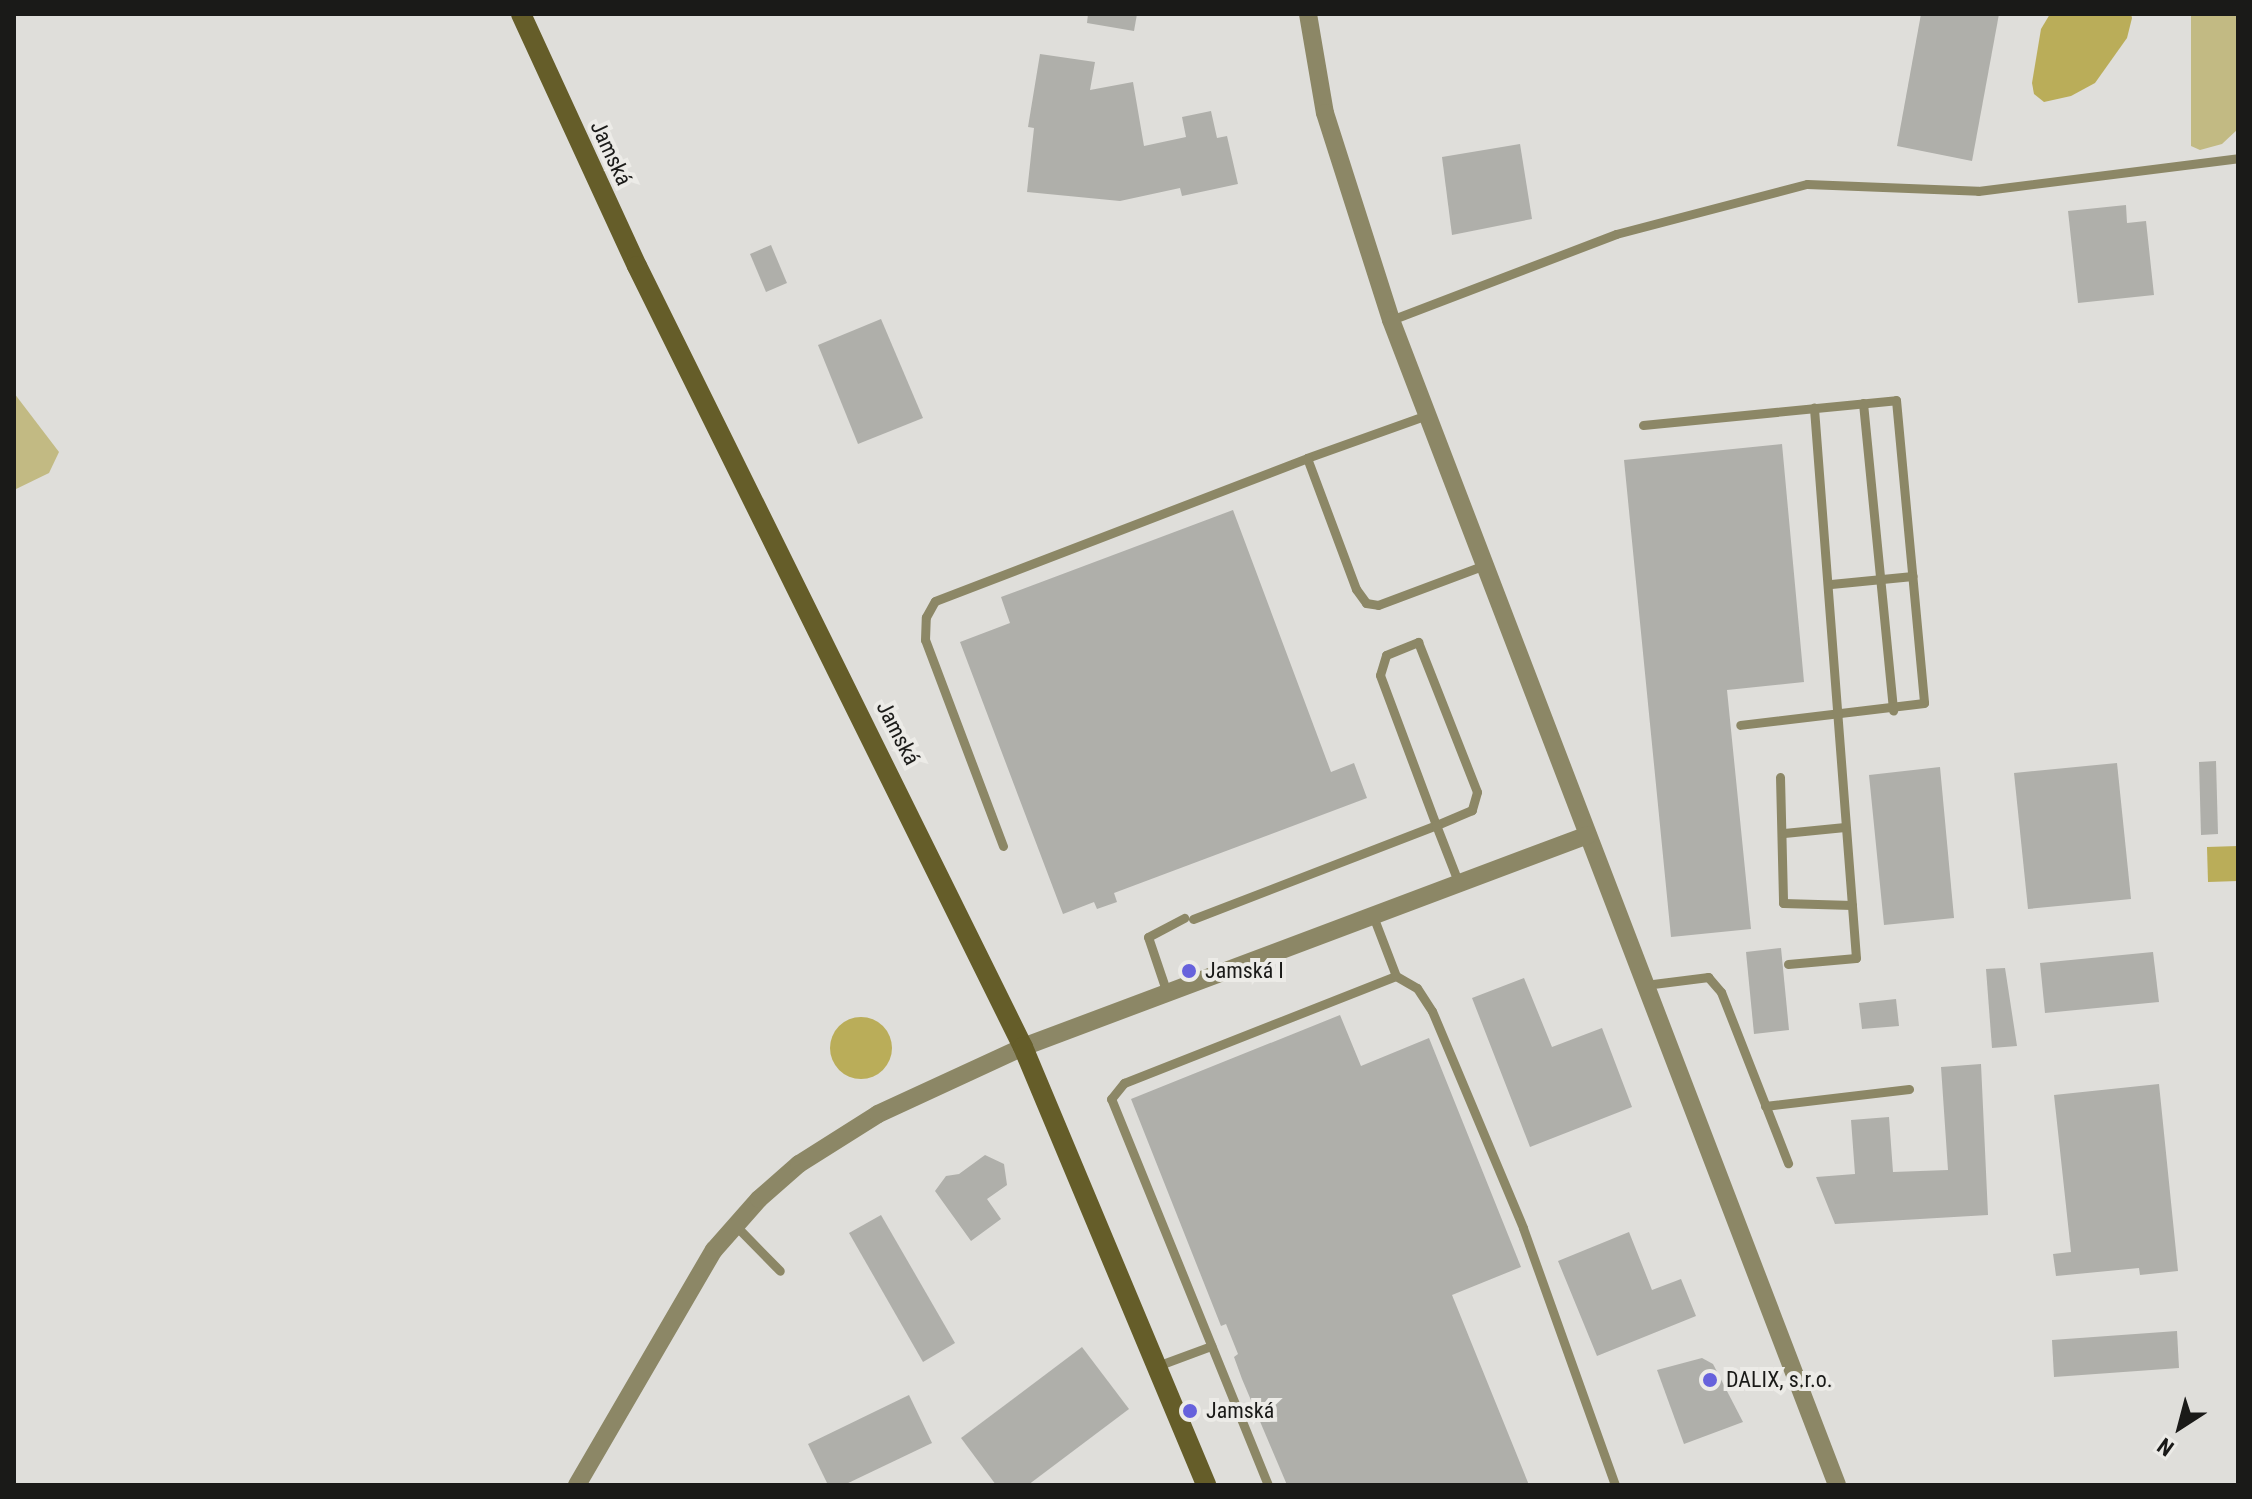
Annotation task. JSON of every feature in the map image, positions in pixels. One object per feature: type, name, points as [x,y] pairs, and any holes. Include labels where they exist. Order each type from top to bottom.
[{"type":"street","name":"Jamská","points":[[521,14],[637,266],[1023,1047],[1206,1485]]},
{"type":"street","points":[[1308,14],[1325,113],[1391,320],[1837,1485]]},
{"type":"street","points":[[577,1485],[684,1294],[735,1225],[799,1164],[878,1114],[1023,1047],[1588,835]]},
{"type":"lane","points":[[1391,320],[1616,234],[1807,184],[1978,191],[2238,158]]},
{"type":"lane","points":[[1643,425],[1896,400],[1927,696],[1921,707],[1740,725]]},
{"type":"lane","points":[[1863,403],[1893,711]]},
{"type":"lane","points":[[1788,964],[1856,958],[1837,716],[1831,584],[1814,408]]},
{"type":"lane","points":[[1003,846],[925,640],[926,617],[935,601],[1427,415]]},
{"type":"lane","points":[[1307,458],[1356,589],[1366,603],[1387,603],[1485,565]]},
{"type":"lane","points":[[1831,584],[1913,576]]},
{"type":"lane","points":[[1167,994],[1148,937],[1188,918],[1436,825],[1472,810],[1477,792],[1418,642],[1386,655],[1380,675],[1436,825],[1459,884]]},
{"type":"lane","points":[[1780,777],[1784,833],[1783,903],[1852,905]]},
{"type":"lane","points":[[1784,833],[1845,827]]},
{"type":"lane","points":[[1373,916],[1396,976],[1417,988],[1432,1011],[1523,1228],[1615,1485]]},
{"type":"lane","points":[[1268,1485],[1112,1107],[1114,1091],[1396,976]]},
{"type":"lane","points":[[1645,985],[1708,977],[1721,992],[1788,1163]]},
{"type":"lane","points":[[1765,1106],[1909,1089]]},
{"type":"lane","points":[[735,1225],[780,1271]]},
{"type":"lane","points":[[1157,1366],[1211,1346]]},
{"type":"shaded area","points":[[2050,14],[2131,14],[2132,18],[2127,38],[2095,83],[2071,96],[2044,102],[2034,94],[2032,83],[2041,29]]},
{"type":"shaded area","points":[[2191,14],[2238,14],[2238,129],[2222,144],[2200,150],[2191,146]]},
{"type":"shaded area","points":[[14,393],[59,452],[49,473],[14,490]]},
{"type":"shaded area","points":[[2238,846],[2238,881],[2208,882],[2207,847]]},
{"type":"shaded area","points":[[861,1017],[873,1019],[883,1026],[890,1036],[890,1060],[883,1070],[873,1077],[861,1079],[849,1077],[839,1070],[832,1060],[830,1048],[832,1036],[839,1026],[849,1019]]},
{"type":"building","points":[[1088,14],[1137,14],[1134,31],[1087,23]]},
{"type":"building","points":[[1921,14],[1999,14],[1972,161],[1897,146]]},
{"type":"building","points":[[1040,54],[1095,62],[1090,90],[1133,82],[1144,146],[1186,137],[1182,117],[1211,111],[1217,138],[1227,136],[1238,184],[1182,196],[1180,188],[1120,201],[1027,192],[1034,128],[1028,127]]},
{"type":"building","points":[[1520,144],[1532,219],[1452,235],[1442,157]]},
{"type":"building","points":[[2126,205],[2127,223],[2146,221],[2154,295],[2078,303],[2068,211]]},
{"type":"building","points":[[771,245],[787,283],[766,292],[750,254]]},
{"type":"building","points":[[881,319],[923,418],[858,444],[818,345]]},
{"type":"building","points":[[1782,444],[1804,682],[1727,690],[1751,929],[1671,937],[1624,460]]},
{"type":"building","points":[[1233,510],[1331,772],[1354,763],[1367,798],[1114,893],[1117,902],[1097,909],[1094,902],[1063,914],[960,642],[1010,623],[1001,597]]},
{"type":"building","points":[[2216,761],[2218,834],[2201,835],[2199,762]]},
{"type":"building","points":[[2117,763],[2131,899],[2028,909],[2014,773]]},
{"type":"building","points":[[1940,767],[1954,918],[1884,925],[1869,775]]},
{"type":"building","points":[[1781,948],[1789,1030],[1754,1034],[1746,952]]},
{"type":"building","points":[[2153,952],[2159,1002],[2045,1013],[2040,963]]},
{"type":"building","points":[[2005,968],[2017,1046],[1992,1048],[1986,969]]},
{"type":"building","points":[[1524,978],[1552,1047],[1602,1028],[1632,1107],[1530,1147],[1472,998]]},
{"type":"building","points":[[1896,999],[1899,1026],[1862,1029],[1859,1003]]},
{"type":"building","points":[[1340,1015],[1361,1066],[1429,1038],[1521,1267],[1452,1295],[1529,1485],[1287,1485],[1242,1379],[1234,1357],[1238,1354],[1226,1324],[1221,1326],[1131,1099]]},
{"type":"building","points":[[1981,1064],[1988,1215],[1835,1224],[1816,1177],[1855,1174],[1851,1120],[1889,1117],[1893,1172],[1948,1170],[1941,1067]]},
{"type":"building","points":[[2159,1084],[2178,1271],[2140,1275],[2139,1268],[2056,1276],[2053,1254],[2071,1252],[2054,1095]]},
{"type":"building","points":[[985,1155],[1004,1164],[1007,1185],[987,1199],[1001,1219],[971,1241],[935,1191],[946,1176],[959,1174]]},
{"type":"building","points":[[881,1215],[955,1343],[923,1362],[849,1233]]},
{"type":"building","points":[[1629,1232],[1652,1290],[1681,1279],[1696,1316],[1597,1356],[1558,1261]]},
{"type":"building","points":[[2177,1331],[2179,1368],[2054,1377],[2052,1340]]},
{"type":"building","points":[[1082,1347],[1129,1409],[1028,1485],[996,1485],[961,1438]]},
{"type":"building","points":[[1702,1358],[1713,1364],[1743,1422],[1684,1444],[1657,1370]]},
{"type":"building","points":[[909,1395],[932,1443],[844,1485],[828,1485],[808,1444]]},
{"type":"place","name":"Jamská I","points":[[1189,971]]},
{"type":"place","name":"DALIX, s.r.o.","points":[[1710,1380]]},
{"type":"place","name":"Jamská","points":[[1190,1411]]}]
